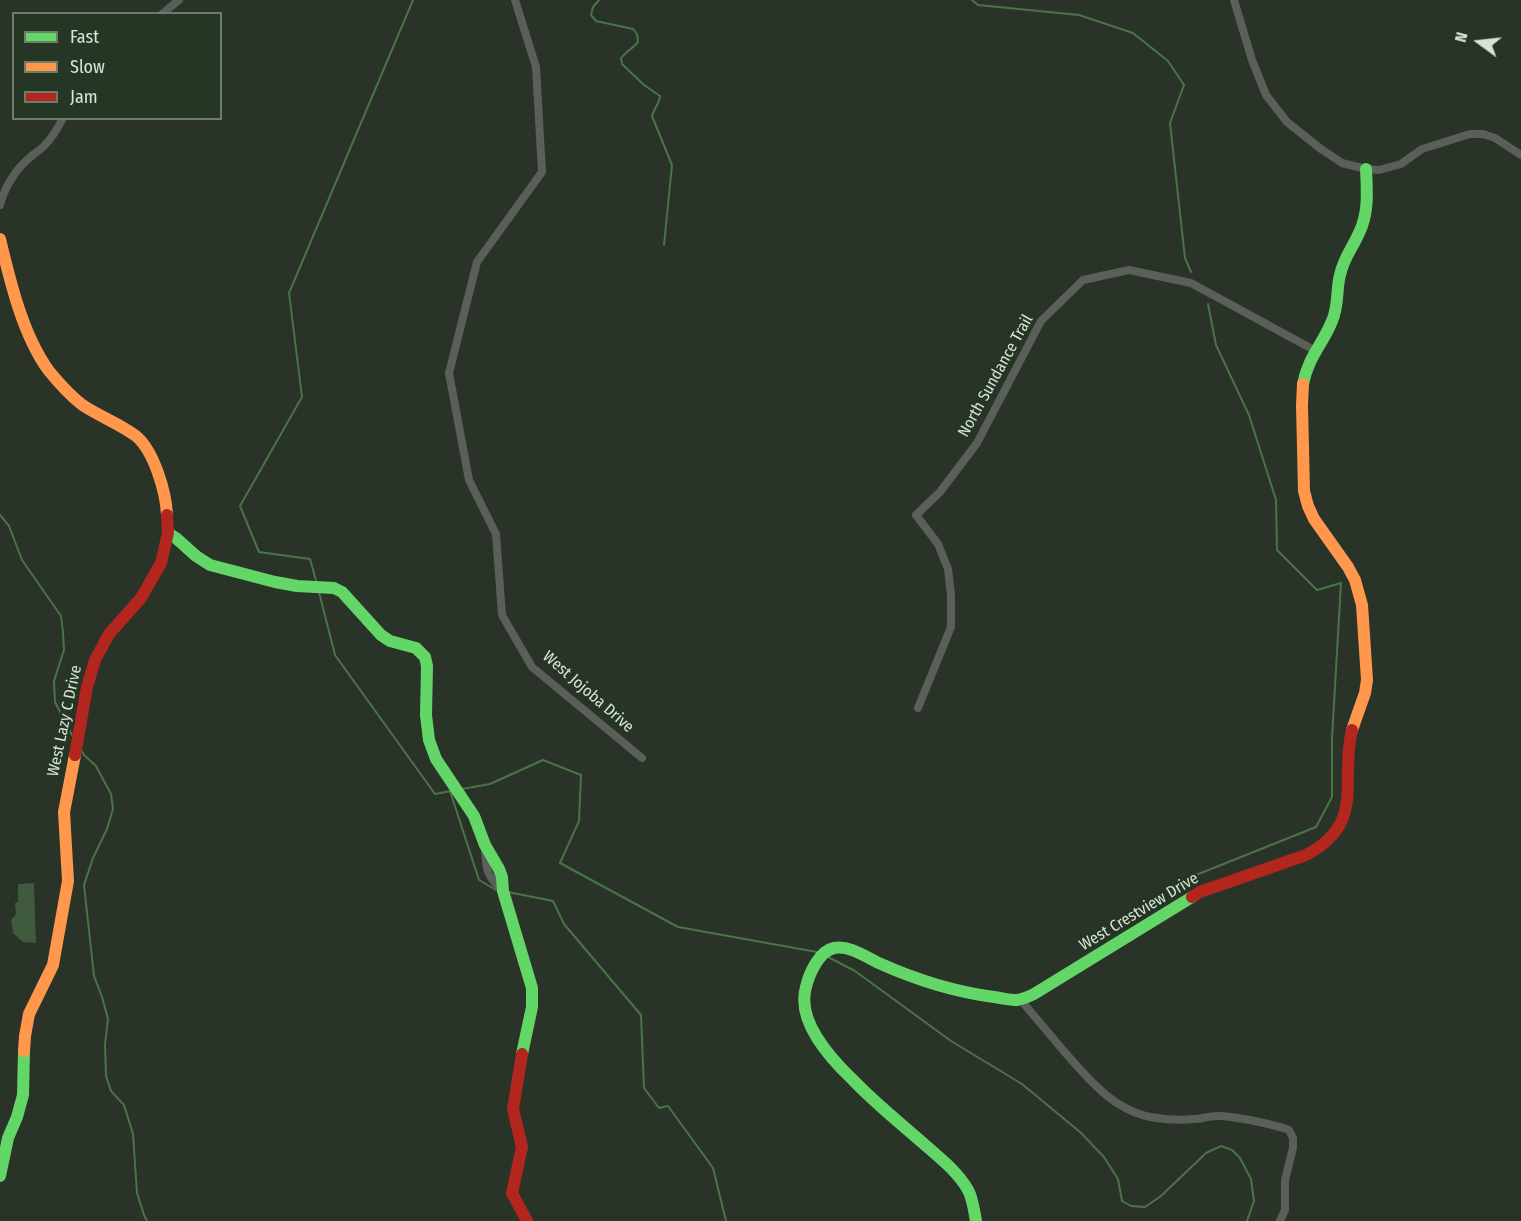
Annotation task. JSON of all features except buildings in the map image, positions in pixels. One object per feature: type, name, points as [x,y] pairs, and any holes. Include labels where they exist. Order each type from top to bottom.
[{"type":"street","points":[[164,12],[179,0]]},
{"type":"street","name":"West Jojoba Drive","points":[[515,0],[536,67],[542,172],[477,262],[449,373],[469,480],[496,534],[502,615],[532,667],[642,758]]},
{"type":"street","points":[[1234,0],[1252,60],[1266,95],[1287,122],[1320,149],[1342,163],[1379,170],[1401,164],[1422,149],[1470,134],[1483,134],[1495,138],[1521,155]]},
{"type":"street","points":[[0,205],[11,179],[44,145],[62,120]]},
{"type":"street","name":"West Crestview Drive","points":[[976,1221],[969,1192],[955,1174],[834,1060],[809,1024],[804,1005],[808,977],[819,958],[828,950],[836,947],[847,949],[931,984],[984,997],[1020,999],[1034,994],[1200,892],[1320,848],[1339,826],[1349,792],[1349,747],[1352,728],[1365,693],[1367,669],[1363,609],[1351,571],[1320,530],[1304,492],[1304,390],[1307,368],[1314,350],[1331,324],[1336,309],[1338,284],[1345,257],[1361,231],[1367,193],[1366,169]]},
{"type":"street","name":"West Lazy C Drive","points":[[0,239],[28,335],[37,353],[50,372],[84,406],[138,438],[152,459],[161,480],[167,506],[168,533],[161,563],[141,598],[109,634],[95,660],[87,687],[64,812],[68,881],[53,965],[29,1014],[25,1036],[23,1095],[17,1118],[8,1138],[0,1176]]},
{"type":"street","name":"North Sundance Trail","points":[[918,708],[951,627],[951,595],[948,569],[938,544],[916,515],[940,492],[977,443],[1041,321],[1083,280],[1129,270],[1191,283],[1314,350]]},
{"type":"street","points":[[168,533],[210,565],[275,582],[334,588],[342,592],[381,635],[390,641],[416,648],[425,657],[429,740],[436,759],[474,816],[485,845],[499,869],[503,891],[532,988],[532,1007],[513,1109],[522,1147],[512,1193],[527,1221]]},
{"type":"street","points":[[1020,999],[1092,1083],[1127,1109],[1143,1116],[1158,1118],[1227,1117],[1289,1130],[1293,1138],[1293,1148],[1285,1180],[1285,1210],[1280,1221]]},
{"type":"green space","points":[[34,883],[36,943],[23,942],[13,933],[11,920],[16,914],[18,884]]},
{"type":"waterway","points":[[317,584],[310,559],[259,552],[240,506],[302,397],[289,293],[413,0]]},
{"type":"waterway","points":[[599,0],[593,7],[591,15],[596,21],[633,29],[637,34],[638,42],[621,58],[622,64],[644,85],[660,96],[652,116],[672,165],[664,245]]},
{"type":"waterway","points":[[972,0],[978,5],[1079,15],[1133,33],[1168,61],[1184,85],[1170,123],[1185,258],[1191,272]]},
{"type":"waterway","points":[[1186,879],[1316,827],[1332,797],[1332,738],[1341,583],[1317,590],[1277,550],[1276,500],[1249,415],[1216,345],[1208,304]]},
{"type":"waterway","points":[[0,515],[9,526],[22,560],[61,616],[64,650],[54,681],[55,702],[72,735]]},
{"type":"waterway","points":[[319,592],[335,655],[435,794],[451,791]]},
{"type":"waterway","points":[[80,748],[96,766],[111,794],[113,809],[84,885],[94,976],[108,1019],[105,1044],[106,1076],[111,1091],[124,1105],[133,1134],[137,1193],[147,1221]]},
{"type":"waterway","points":[[462,789],[490,784],[543,760],[581,775],[579,821],[560,863],[678,927],[817,952]]},
{"type":"waterway","points":[[450,791],[479,880],[496,890]]},
{"type":"waterway","points":[[508,892],[553,901],[564,924],[641,1015],[644,1088],[659,1108],[668,1106],[713,1168],[726,1221]]},
{"type":"waterway","points":[[828,957],[855,971],[951,1041],[1022,1084],[1080,1132],[1104,1157],[1118,1179],[1122,1201],[1131,1206],[1145,1207],[1161,1196],[1206,1153],[1221,1146],[1232,1150],[1240,1158],[1251,1179],[1254,1201],[1247,1221]]},
{"type":"traffic: fast","points":[[1303,384],[1308,366],[1334,315],[1342,269],[1362,225],[1367,202],[1366,169]]},
{"type":"traffic: fast","points":[[168,533],[210,565],[275,582],[334,588],[342,592],[381,635],[390,641],[416,648],[425,657],[429,740],[436,759],[474,816],[485,845],[499,869],[503,891],[532,988],[532,1007],[522,1054]]},
{"type":"traffic: fast","points":[[976,1221],[970,1194],[959,1177],[861,1088],[825,1050],[817,1038],[810,1026],[804,1000],[807,982],[819,958],[834,948],[847,948],[895,970],[936,985],[979,995],[1017,1000],[1034,994],[1192,897]]},
{"type":"traffic: fast","points":[[0,1176],[8,1138],[23,1095],[24,1051]]},
{"type":"traffic: slow","points":[[0,239],[18,308],[40,357],[49,371],[79,402],[130,432],[142,443],[158,473],[167,515]]},
{"type":"traffic: slow","points":[[1303,384],[1304,491],[1308,506],[1314,519],[1348,567],[1355,580],[1362,605],[1367,680],[1365,693],[1352,730]]},
{"type":"traffic: slow","points":[[24,1051],[29,1014],[53,965],[68,881],[64,812],[75,755]]},
{"type":"traffic: jam","points":[[75,755],[87,687],[95,660],[109,634],[141,598],[161,563],[168,533],[167,515]]},
{"type":"traffic: jam","points":[[1192,897],[1200,892],[1306,855],[1325,843],[1337,829],[1344,815],[1352,730]]},
{"type":"traffic: jam","points":[[522,1054],[513,1109],[522,1147],[512,1193],[527,1221]]}]
